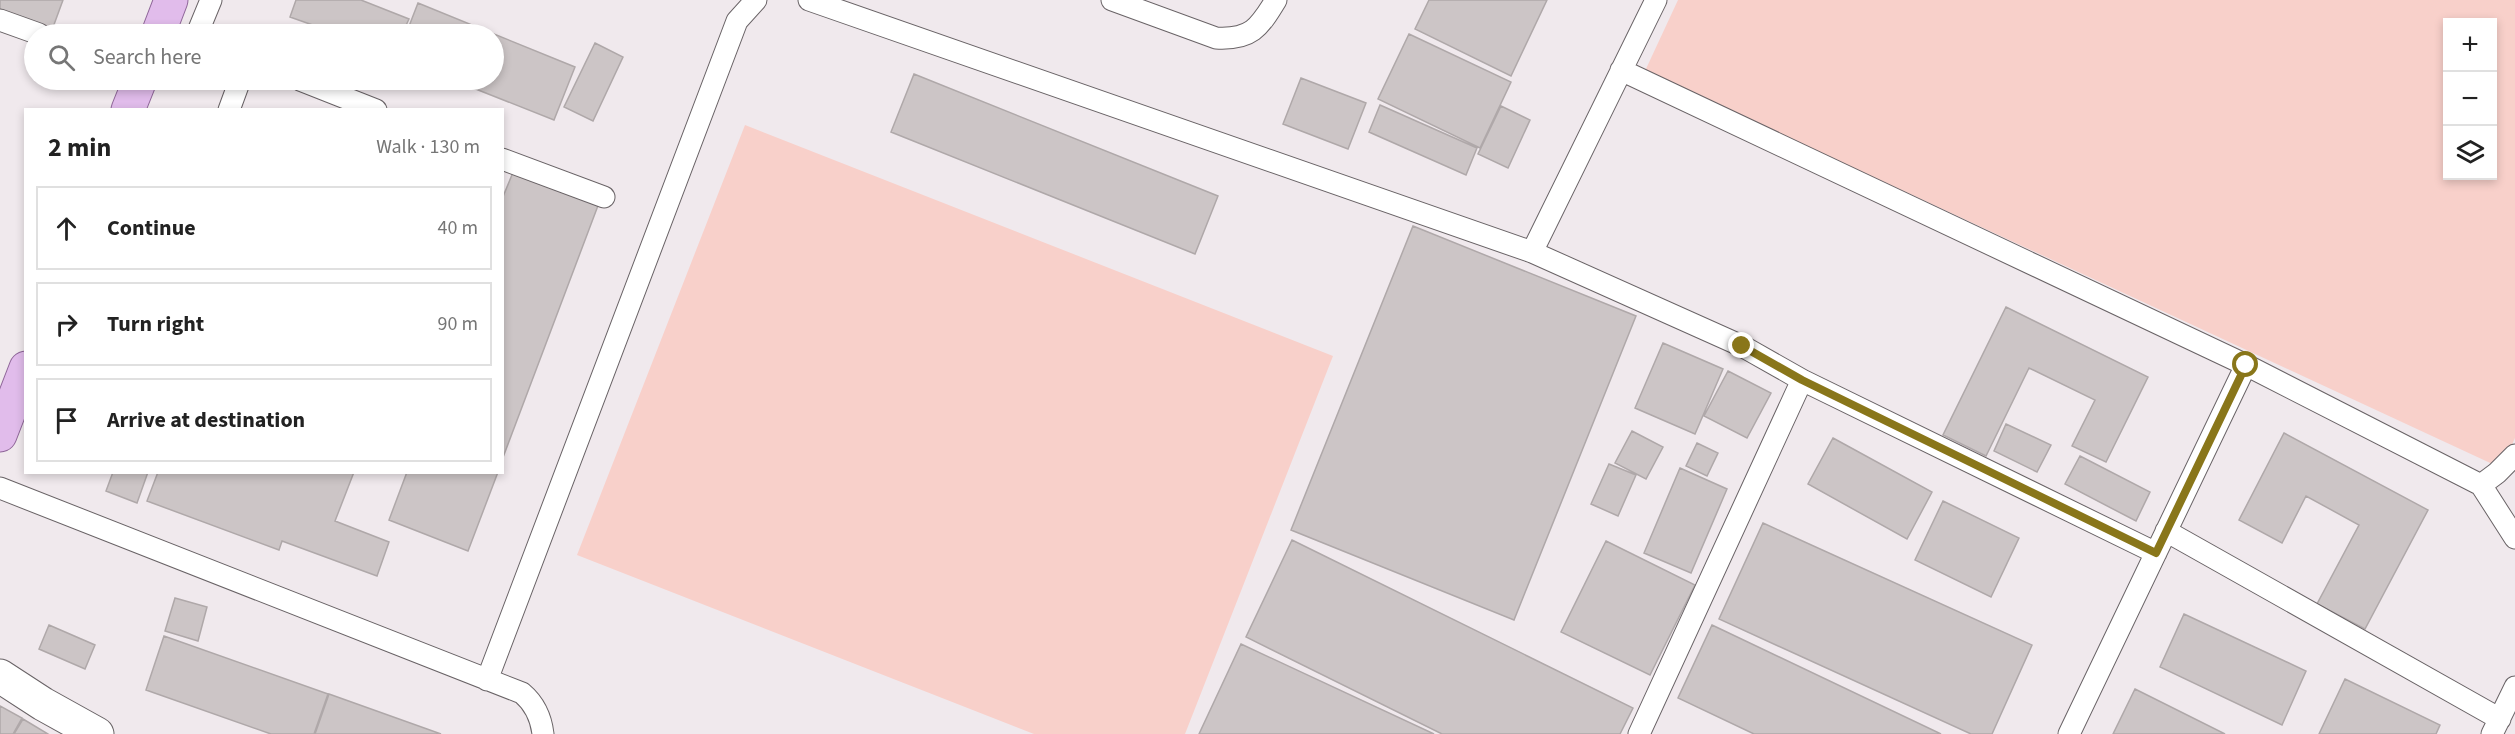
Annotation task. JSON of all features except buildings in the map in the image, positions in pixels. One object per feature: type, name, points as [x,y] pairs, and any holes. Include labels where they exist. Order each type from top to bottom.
[{"type":"main road","points":[[166,24],[171,0]]},
{"type":"main road","points":[[129,108],[136,90]]},
{"type":"main road","points":[[0,435],[24,376]]},
{"type":"street","points":[[0,676],[43,704],[97,734]]},
{"type":"lane","points":[[201,24],[211,0]]},
{"type":"lane","points":[[488,680],[737,21],[756,0]]},
{"type":"lane","points":[[809,0],[1532,252],[1742,346],[1802,380],[2156,553]]},
{"type":"lane","points":[[1112,0],[1216,38],[1228,38],[1236,37],[1260,26],[1276,0]]},
{"type":"lane","points":[[1532,252],[1656,0]]},
{"type":"lane","points":[[0,20],[24,29]]},
{"type":"lane","points":[[1621,70],[2246,365],[2481,485],[2515,538]]},
{"type":"lane","points":[[230,108],[236,90]]},
{"type":"lane","points":[[325,90],[371,108]]},
{"type":"lane","points":[[505,167],[604,197]]},
{"type":"lane","points":[[2068,734],[2246,365]]},
{"type":"lane","points":[[1639,734],[1802,380]]},
{"type":"lane","points":[[2481,485],[2498,473],[2515,455]]},
{"type":"lane","points":[[0,488],[522,693],[530,700],[542,723],[543,734]]},
{"type":"lane","points":[[2166,531],[2496,726],[2515,687]]},
{"type":"shaded area","points":[[1678,0],[2515,0],[2515,438],[2501,468],[1645,71]]},
{"type":"shaded area","points":[[745,125],[1333,356],[1185,734],[1034,734],[577,555]]},
{"type":"route","points":[[1742,346],[1802,380],[2156,553],[2246,365]]}]
